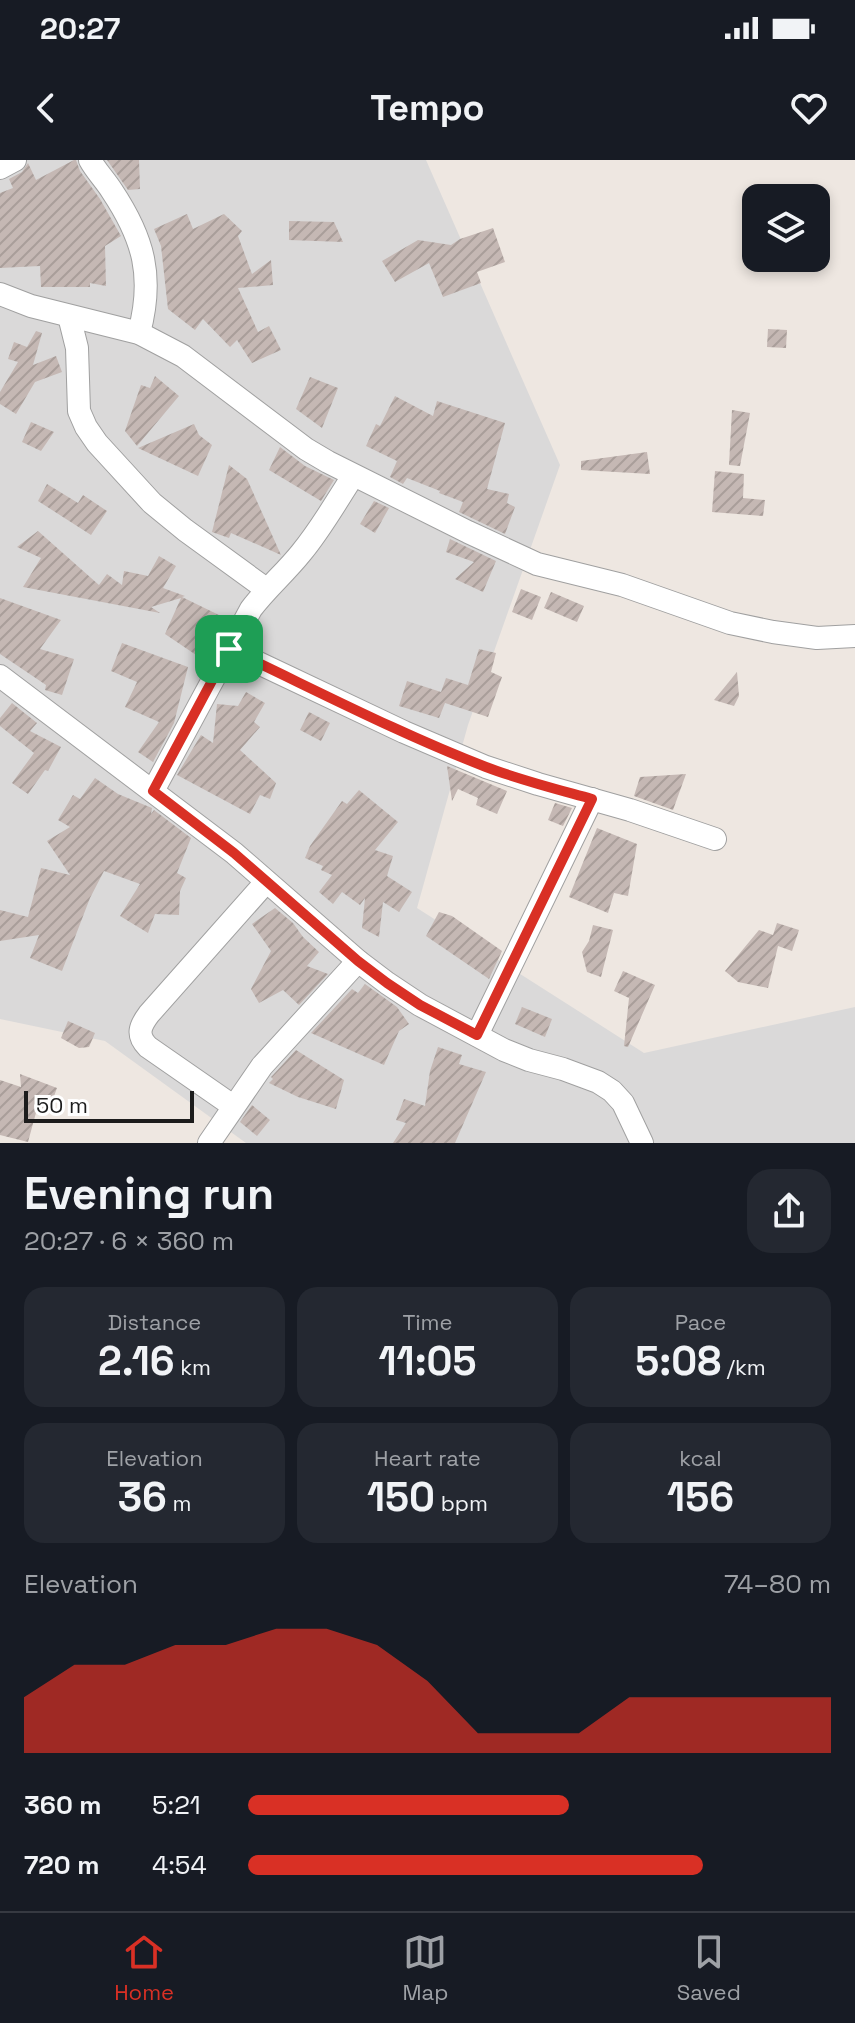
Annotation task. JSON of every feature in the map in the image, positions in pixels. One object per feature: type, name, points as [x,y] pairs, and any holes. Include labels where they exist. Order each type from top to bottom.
[{"type":"street","points":[[0,168],[15,160]]},
{"type":"street","points":[[90,160],[132,226],[143,257],[146,308],[139,333]]},
{"type":"street","points":[[0,294],[31,306],[139,333],[183,356],[306,449],[353,476],[537,564],[622,585],[730,623],[817,638],[855,636]]},
{"type":"street","points":[[69,316],[77,348],[79,411],[97,443],[152,503],[266,589]]},
{"type":"street","points":[[153,791],[251,609],[300,554],[353,476]]},
{"type":"street","points":[[229,649],[486,767],[715,839]]},
{"type":"street","points":[[2,683],[234,853],[358,961],[420,1005],[529,1060],[563,1069],[605,1087],[623,1103],[642,1143]]},
{"type":"street","points":[[477,1035],[592,799]]},
{"type":"street","points":[[233,1106],[148,1047],[139,1030],[149,1014],[266,882]]},
{"type":"street","points":[[209,1143],[262,1066],[358,961]]},
{"type":"shaded area","points":[[0,160],[426,160],[560,465],[468,725],[417,908],[644,1053],[855,1007],[855,1143],[246,1143],[105,1041],[0,1019]]},
{"type":"building","points":[[74,160],[121,236],[105,246],[106,286],[90,283],[90,287],[41,287],[40,266],[0,268],[0,193],[13,188],[9,179],[22,172],[28,163],[36,180]]},
{"type":"building","points":[[107,160],[139,160],[140,189],[128,190]]},
{"type":"building","points":[[187,214],[193,229],[224,214],[242,231],[238,236],[252,274],[271,260],[273,285],[238,288],[258,332],[269,326],[281,350],[252,363],[237,340],[230,347],[203,319],[195,330],[168,309],[161,246],[154,229]]},
{"type":"building","points":[[289,221],[334,222],[343,242],[289,240]]},
{"type":"building","points":[[493,228],[505,262],[477,272],[481,283],[443,297],[429,263],[395,282],[382,261],[418,240],[451,245]]},
{"type":"building","points":[[768,329],[787,330],[786,348],[767,347]]},
{"type":"building","points":[[36,331],[42,333],[33,365],[56,356],[62,372],[35,382],[16,414],[0,404],[0,392],[18,362],[8,359],[14,342],[27,347]]},
{"type":"building","points":[[155,376],[179,396],[137,446],[125,431],[141,385],[150,388]]},
{"type":"building","points":[[310,377],[338,388],[322,428],[296,409]]},
{"type":"building","points":[[395,396],[433,416],[437,401],[505,423],[487,489],[509,494],[507,503],[515,507],[505,534],[459,512],[463,502],[407,478],[403,484],[390,477],[397,461],[366,446]]},
{"type":"building","points":[[732,410],[750,413],[740,466],[729,465]]},
{"type":"building","points":[[31,422],[54,432],[41,451],[22,442]]},
{"type":"building","points":[[194,424],[199,435],[212,445],[198,476],[138,448]]},
{"type":"building","points":[[280,447],[305,466],[334,480],[321,501],[269,470]]},
{"type":"building","points":[[647,452],[650,474],[581,470],[581,461]]},
{"type":"building","points":[[229,465],[247,479],[281,555],[231,533],[229,538],[212,532]]},
{"type":"building","points":[[715,471],[744,474],[743,498],[765,500],[763,516],[712,512]]},
{"type":"building","points":[[47,484],[78,503],[83,495],[107,511],[91,535],[38,501]]},
{"type":"building","points":[[374,501],[389,508],[375,533],[360,524]]},
{"type":"building","points":[[38,531],[99,585],[107,574],[122,585],[124,571],[148,576],[159,556],[176,566],[163,588],[223,617],[202,659],[165,634],[181,598],[151,607],[160,613],[23,587],[41,558],[17,547]]},
{"type":"building","points":[[450,539],[496,561],[483,592],[455,579],[474,562],[446,552]]},
{"type":"building","points":[[521,589],[541,597],[532,620],[512,612]]},
{"type":"building","points":[[551,592],[584,606],[577,622],[544,608]]},
{"type":"building","points":[[0,598],[61,620],[40,649],[74,659],[62,695],[45,690],[46,685],[0,654]]},
{"type":"building","points":[[122,643],[188,667],[174,723],[153,762],[138,752],[159,722],[125,707],[137,682],[111,671]]},
{"type":"building","points":[[479,649],[496,653],[491,672],[502,677],[488,717],[445,703],[439,718],[399,706],[407,681],[441,692],[446,678],[468,685]]},
{"type":"building","points":[[737,672],[739,696],[734,706],[714,700]]},
{"type":"building","points":[[246,692],[265,703],[254,722],[260,727],[240,750],[276,783],[270,799],[260,795],[250,814],[177,775],[201,735],[213,743],[217,704],[238,706]]},
{"type":"building","points":[[12,703],[37,723],[30,731],[61,747],[48,771],[45,770],[28,794],[12,783],[34,753],[0,726],[0,718]]},
{"type":"building","points":[[309,712],[330,723],[321,741],[300,730]]},
{"type":"building","points":[[447,766],[507,791],[497,814],[476,805],[478,798],[458,789],[452,801]]},
{"type":"building","points":[[686,774],[673,810],[634,796],[640,777]]},
{"type":"building","points":[[95,778],[118,794],[152,808],[151,814],[154,810],[191,838],[177,873],[186,878],[180,891],[179,915],[155,914],[148,933],[120,916],[140,884],[104,871],[90,898],[62,971],[30,958],[39,935],[0,941],[0,910],[28,917],[41,868],[70,875],[47,841],[70,827],[58,820],[73,795],[80,799]]},
{"type":"building","points":[[359,790],[398,822],[375,850],[393,856],[387,876],[412,892],[399,912],[383,902],[379,937],[362,928],[365,898],[360,905],[342,892],[333,904],[319,892],[332,875],[321,870],[323,866],[305,858],[342,801],[347,804]]},
{"type":"building","points":[[555,803],[572,808],[563,826],[548,820]]},
{"type":"building","points":[[597,828],[637,844],[628,896],[614,893],[608,913],[569,897]]},
{"type":"building","points":[[275,908],[319,952],[307,966],[328,974],[299,1005],[283,990],[259,1003],[251,989],[271,951],[252,924]]},
{"type":"building","points":[[439,912],[452,916],[502,951],[489,979],[426,936]]},
{"type":"building","points":[[777,923],[799,930],[792,951],[778,946],[768,988],[738,982],[725,971],[759,930],[773,935]]},
{"type":"building","points":[[593,925],[613,930],[601,977],[587,972],[582,952]]},
{"type":"building","points":[[623,971],[655,985],[628,1047],[624,1046],[629,998],[614,991]]},
{"type":"building","points":[[365,984],[397,1007],[409,1024],[399,1031],[384,1065],[311,1033],[352,989],[358,993]]},
{"type":"building","points":[[522,1007],[552,1019],[545,1037],[515,1024]]},
{"type":"building","points":[[68,1021],[95,1033],[89,1047],[79,1048],[61,1038]]},
{"type":"building","points":[[438,1047],[462,1055],[459,1064],[486,1072],[455,1143],[393,1143],[406,1123],[396,1120],[404,1099],[425,1106],[430,1071]]},
{"type":"building","points":[[296,1050],[344,1080],[336,1109],[298,1097],[269,1083]]},
{"type":"building","points":[[20,1074],[57,1088],[49,1110],[37,1109],[28,1142],[0,1135],[0,1080],[21,1087]]},
{"type":"building","points":[[252,1105],[270,1120],[257,1136],[240,1122]]},
{"type":"route","points":[[229,649],[404,732],[486,767],[592,799],[477,1035],[420,1005],[387,983],[234,853],[153,791],[229,649]]}]
